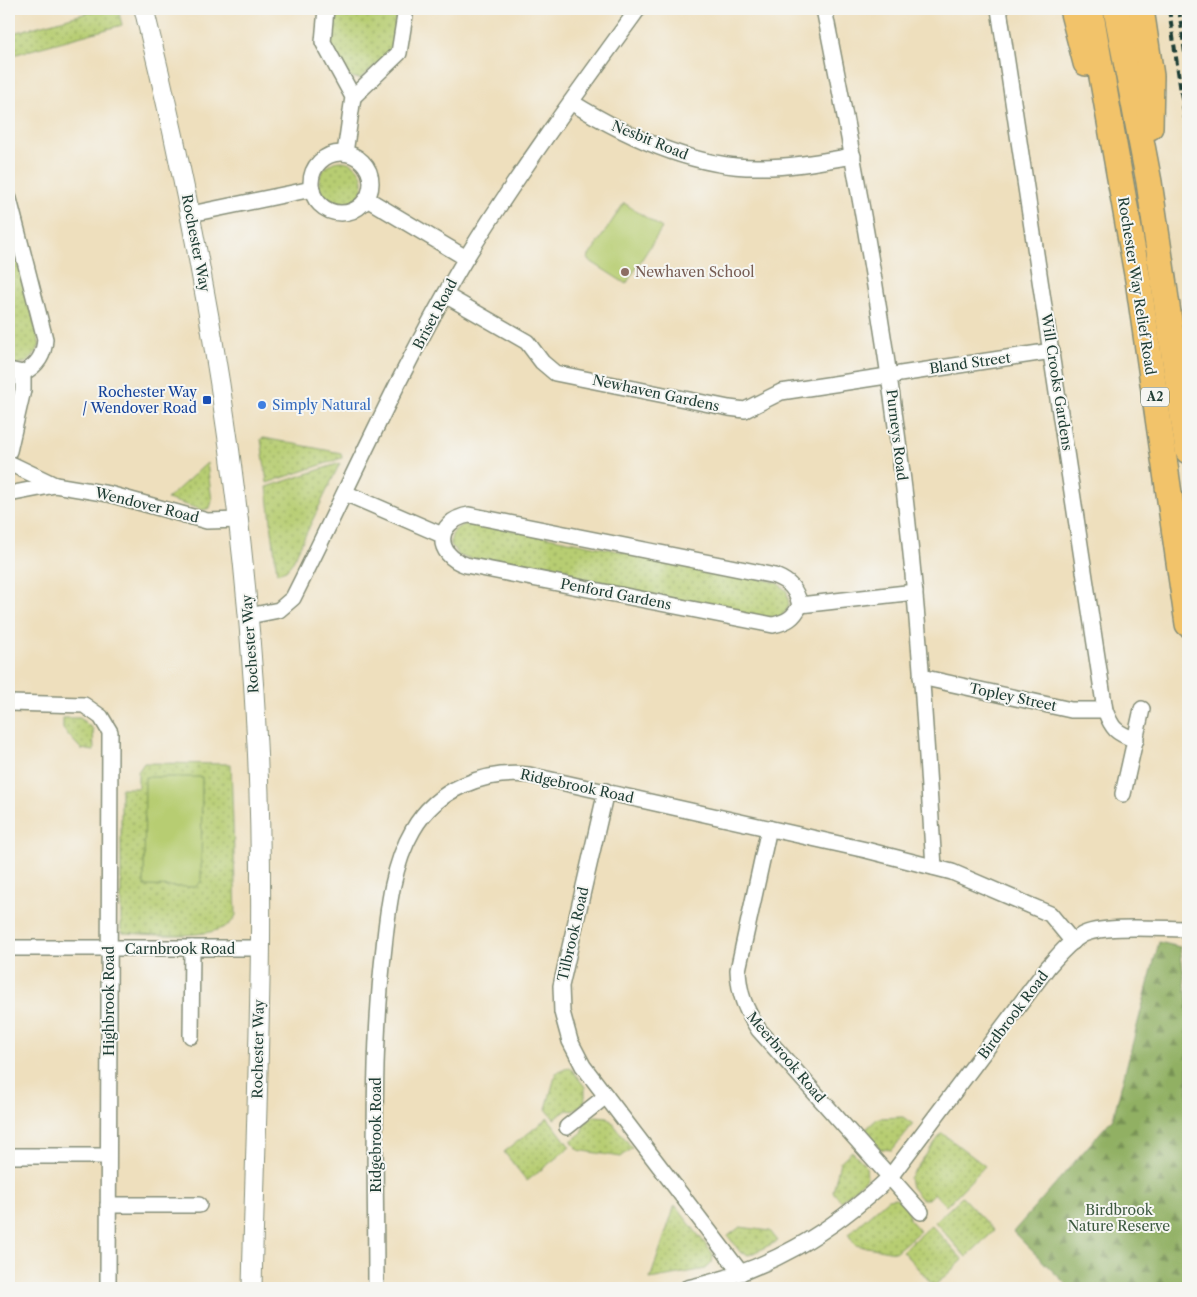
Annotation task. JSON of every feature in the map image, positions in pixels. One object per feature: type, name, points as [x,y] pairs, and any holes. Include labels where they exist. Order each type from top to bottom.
[{"type":"highway","name":"A2","points":[[1072,9],[1117,171]]},
{"type":"highway","name":"Rochester Way Relief Road","points":[[1090,9],[1099,51],[1117,171],[1138,280],[1188,624]]},
{"type":"highway","name":"Rochester Way Relief Road","points":[[1116,9],[1149,182],[1188,452]]},
{"type":"highway","name":"A2","points":[[1141,9],[1150,76],[1149,182]]},
{"type":"street","name":"Rochester Way","points":[[144,9],[191,214],[223,390],[240,520],[249,616],[257,746],[261,948],[252,1288]]},
{"type":"street","points":[[326,9],[323,42],[353,97],[346,153]]},
{"type":"street","points":[[353,97],[399,53],[406,9]]},
{"type":"street","name":"Briset Road","points":[[249,616],[279,610],[293,598],[384,411],[466,258],[518,178],[638,9]]},
{"type":"street","name":"Purneys Road","points":[[824,9],[853,156],[889,375],[914,592],[934,866]]},
{"type":"street","name":"Will Crooks Gardens","points":[[999,9],[1105,710],[1111,726],[1122,735],[1136,740]]},
{"type":"street","name":"Nesbit Road","points":[[571,102],[617,129],[641,140],[675,153],[714,162],[760,168],[800,165],[853,156]]},
{"type":"street","points":[[346,153],[355,156],[369,170],[370,190],[367,199],[351,211],[336,212],[322,206],[312,190],[311,180],[319,162],[327,156],[346,153]]},
{"type":"street","points":[[191,214],[312,190]]},
{"type":"street","points":[[9,199],[45,339],[44,352],[33,368],[16,371],[23,390],[9,451]]},
{"type":"street","points":[[367,199],[466,258]]},
{"type":"street","name":"Newhaven Gardens","points":[[445,295],[528,342],[542,362],[555,373],[729,408],[745,410],[780,392],[889,375]]},
{"type":"street","name":"Bland Street","points":[[889,375],[1052,351]]},
{"type":"street","name":"Wendover Road","points":[[9,463],[54,485],[109,494],[207,521],[240,520]]},
{"type":"street","name":"Wendover Road","points":[[9,494],[54,485]]},
{"type":"street","points":[[345,494],[442,535],[447,526],[457,517],[469,515],[775,576],[787,581],[797,592],[800,605],[914,592]]},
{"type":"street","name":"Penford Gardens","points":[[442,535],[444,551],[454,562],[466,565],[773,625],[786,622],[796,614],[800,605]]},
{"type":"street","name":"Topley Street","points":[[921,677],[1062,708],[1105,710]]},
{"type":"street","name":"Highbrook Road","points":[[9,703],[84,705],[101,717],[110,732],[108,1288]]},
{"type":"street","points":[[1124,794],[1142,709]]},
{"type":"street","name":"Ridgebrook Road","points":[[376,1288],[376,1032],[386,927],[396,872],[406,843],[423,815],[435,803],[465,784],[488,776],[512,773],[530,774],[934,866],[1039,907],[1060,923],[1073,942]]},
{"type":"street","name":"Tilbrook Road","points":[[606,792],[561,986],[562,1012],[570,1041],[583,1066],[741,1274]]},
{"type":"street","name":"Meerbrook Road","points":[[768,828],[738,970],[739,990],[745,1010],[759,1030],[890,1177]]},
{"type":"street","name":"Birdbrook Road","points":[[687,1288],[741,1274],[793,1250],[823,1233],[848,1215],[890,1177],[1048,967],[1073,942],[1092,931],[1117,928],[1183,929]]},
{"type":"street","name":"Carnbrook Road","points":[[9,948],[261,948]]},
{"type":"street","points":[[191,1036],[192,948]]},
{"type":"street","points":[[567,1127],[606,1096]]},
{"type":"street","points":[[9,1156],[108,1156]]},
{"type":"street","points":[[890,1177],[921,1212]]},
{"type":"street","points":[[108,1206],[199,1205]]},
{"type":"green space","points":[[102,9],[118,9],[122,25],[9,56],[9,34]]},
{"type":"green space","points":[[332,9],[398,9],[393,49],[360,79],[351,77],[348,74],[330,43]]},
{"type":"green space","points":[[345,161],[357,167],[362,174],[362,192],[357,199],[350,204],[337,205],[329,202],[322,195],[319,179],[322,171],[329,164]]},
{"type":"green space","points":[[624,203],[662,228],[626,284],[587,259]]},
{"type":"green space","points":[[9,218],[40,346],[28,362],[15,365],[9,363]]},
{"type":"green space","points":[[264,438],[341,453],[342,458],[267,483],[261,439]]},
{"type":"green space","points":[[207,463],[212,501],[210,508],[203,510],[167,499]]},
{"type":"green space","points":[[340,463],[292,563],[286,570],[277,573],[267,487]]},
{"type":"green space","points":[[472,522],[776,582],[787,591],[789,606],[782,617],[775,620],[459,556],[451,545],[452,536],[456,529]]},
{"type":"green space","points":[[63,718],[80,718],[93,729],[94,751],[81,749],[63,729]]},
{"type":"green space","points":[[144,763],[231,764],[236,915],[230,924],[218,930],[186,935],[167,935],[123,933],[121,930],[121,788],[138,788],[138,772]]},
{"type":"green space","points":[[145,777],[202,777],[201,882],[195,887],[144,886]]},
{"type":"green space","name":"Birdbrook Nature Reserve","points":[[1159,942],[1180,947],[1188,1006],[1188,1288],[1070,1288],[1013,1232],[1113,1118]]},
{"type":"green space","points":[[570,1067],[585,1087],[585,1102],[573,1111],[567,1110],[554,1119],[546,1109],[556,1073]]},
{"type":"green space","points":[[594,1116],[608,1117],[632,1148],[621,1157],[578,1150],[571,1141],[583,1132],[583,1125]]},
{"type":"green space","points":[[903,1117],[913,1124],[892,1150],[880,1149],[864,1131],[878,1118]]},
{"type":"green space","points":[[548,1118],[570,1147],[527,1181],[504,1152]]},
{"type":"green space","points":[[942,1133],[985,1166],[946,1206],[934,1193],[928,1199],[921,1199],[911,1187],[909,1178]]},
{"type":"green space","points":[[852,1151],[866,1166],[867,1178],[841,1201],[833,1192],[840,1162]]},
{"type":"green space","points":[[962,1197],[994,1231],[966,1257],[935,1222]]},
{"type":"green space","points":[[895,1198],[904,1204],[909,1219],[920,1231],[895,1252],[855,1245],[848,1234],[888,1199]]},
{"type":"green space","points":[[675,1205],[713,1254],[712,1263],[706,1269],[650,1279]]},
{"type":"green space","points":[[931,1225],[963,1260],[934,1286],[902,1251]]},
{"type":"green space","points":[[740,1227],[770,1231],[778,1241],[749,1255],[741,1253],[728,1236]]},
{"type":"railway","points":[[1169,9],[1188,140]]},
{"type":"railway","points":[[1179,9],[1188,75]]},
{"type":"place","name":"Newhaven School","points":[[625,272]]},
{"type":"place","name":"Rochester Way / Wendover Road","points":[[207,400]]},
{"type":"place","name":"Simply Natural","points":[[262,405]]}]
